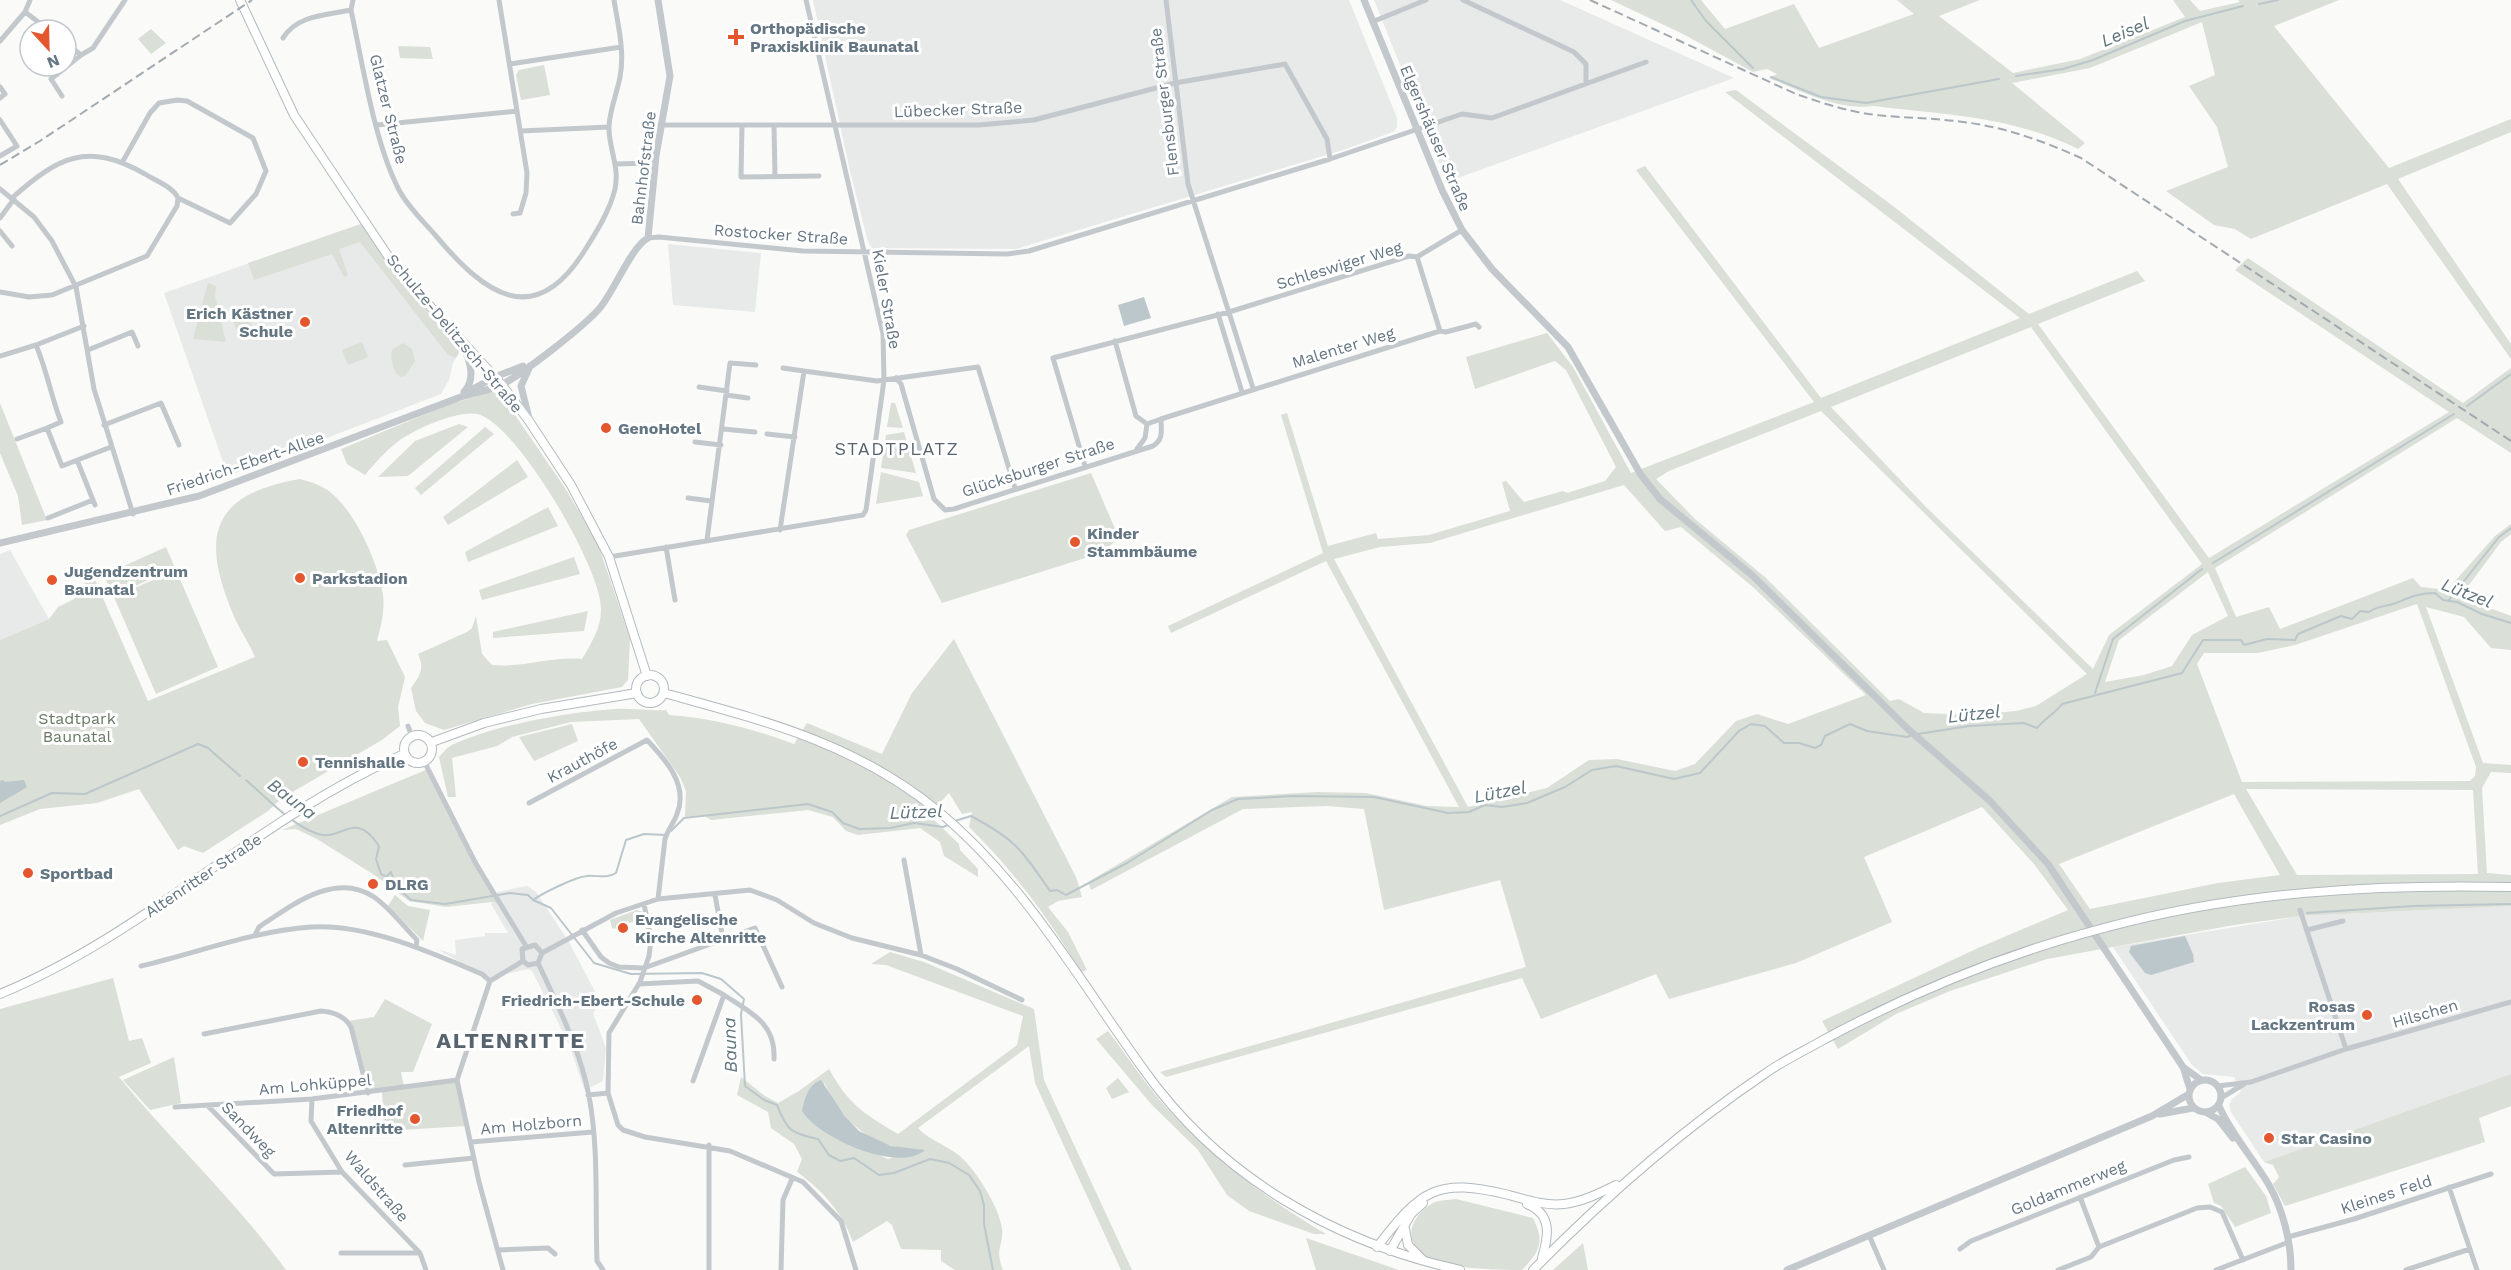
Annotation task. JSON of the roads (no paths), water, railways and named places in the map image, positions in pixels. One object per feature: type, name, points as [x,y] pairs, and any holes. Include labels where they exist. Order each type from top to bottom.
[{"type":"main road","name":"Schulze-Delitzsch-Straße","points":[[240,0],[294,115],[398,271],[463,345],[502,385],[530,421],[571,485],[609,557],[647,676]]},
{"type":"main road","points":[[647,676],[661,680],[664,693],[659,701],[650,704],[642,700],[637,693],[637,684],[647,676]]},
{"type":"main road","points":[[432,742],[484,723],[541,709],[637,693]]},
{"type":"main road","points":[[664,693],[795,730],[840,749],[888,775],[937,810],[984,853],[1024,900],[1145,1072],[1204,1140],[1247,1176],[1293,1208],[1338,1231],[1377,1247],[1460,1270]]},
{"type":"main road","points":[[412,737],[426,737],[432,742],[430,758],[425,763],[412,763],[404,754],[406,741],[412,737]]},
{"type":"main road","name":"Altenritter Straße","points":[[0,994],[44,976],[121,931],[298,811],[369,769],[404,754]]},
{"type":"main road","points":[[1533,1270],[1624,1181],[1685,1131],[1768,1071],[1851,1025],[1930,987],[2027,950],[2104,928],[2221,902],[2281,894],[2359,888],[2511,887]]},
{"type":"main road","points":[[1377,1247],[1410,1207],[1436,1190],[1453,1186],[1473,1187],[1541,1204],[1564,1204],[1593,1196],[1624,1181]]},
{"type":"main road","points":[[1390,1251],[1411,1214],[1435,1195],[1455,1190],[1497,1196],[1539,1209],[1548,1230],[1541,1262]]},
{"type":"main road","points":[[1405,1226],[1408,1245],[1425,1262]]},
{"type":"street","points":[[1,39],[25,12],[30,0]]},
{"type":"street","points":[[62,96],[51,79],[93,48],[125,0]]},
{"type":"street","points":[[283,38],[290,27],[312,17],[351,10],[353,0]]},
{"type":"street","points":[[499,0],[527,173],[526,193],[520,213],[513,213]]},
{"type":"street","points":[[521,131],[609,127],[621,74],[621,47],[614,0]]},
{"type":"street","name":"Bahnhofstraße","points":[[458,398],[502,385],[599,309],[621,278],[638,246],[648,238],[660,125],[670,76],[658,0]]},
{"type":"street","name":"Kieler Straße","points":[[609,557],[863,515],[884,380],[883,334],[806,0]]},
{"type":"street","name":"Flensburger Straße","points":[[1166,0],[1192,201]]},
{"type":"street","name":"Elgershäuser Straße","points":[[1364,0],[1445,198],[1462,230],[1492,269],[1568,347],[1588,378],[1623,448],[1660,499],[1753,576],[1908,729],[1990,801],[2048,864],[2183,1067]]},
{"type":"street","points":[[1372,22],[1426,0]]},
{"type":"street","points":[[1463,0],[1574,52],[1586,64],[1586,83]]},
{"type":"street","name":"Glatzer Straße","points":[[351,10],[386,160],[400,193],[479,282],[500,294],[526,297],[541,292],[564,278],[600,227],[615,188],[615,164],[609,127]]},
{"type":"street","points":[[25,12],[33,18]]},
{"type":"street","points":[[510,64],[621,47]]},
{"type":"street","name":"Rostocker Straße","points":[[648,238],[659,237],[802,252],[1007,255],[1052,244],[1330,159],[1462,114],[1492,118],[1646,62]]},
{"type":"street","points":[[1175,83],[1285,64],[1328,139],[1330,159]]},
{"type":"street","name":"Lübecker Straße","points":[[660,125],[979,125],[1034,120],[1175,83]]},
{"type":"street","points":[[0,87],[5,94],[0,98]]},
{"type":"street","points":[[0,218],[13,199],[40,172],[61,162],[83,156],[106,157],[123,162],[172,190],[178,198],[230,224],[256,194],[266,171],[253,138],[187,101],[169,100],[159,104],[150,113],[123,162]]},
{"type":"street","points":[[377,125],[517,111]]},
{"type":"street","points":[[0,120],[17,146],[0,156]]},
{"type":"street","points":[[742,125],[741,177],[819,176]]},
{"type":"street","points":[[774,125],[775,177]]},
{"type":"street","points":[[615,164],[655,163]]},
{"type":"street","points":[[0,189],[34,217],[52,241],[76,287],[94,389],[133,514]]},
{"type":"street","points":[[0,292],[40,298],[76,287],[147,256],[177,206],[178,198]]},
{"type":"street","points":[[1115,341],[1136,416],[1147,424],[1253,388],[1192,201]]},
{"type":"street","name":"Schleswiger Weg","points":[[1085,466],[1053,358],[1229,312],[1409,256],[1417,257],[1462,230]]},
{"type":"street","points":[[0,231],[12,246]]},
{"type":"street","points":[[1417,257],[1440,331]]},
{"type":"street","points":[[1218,314],[1242,392]]},
{"type":"street","name":"Malenter Weg","points":[[1253,388],[1440,331],[1446,332],[1476,324],[1479,327]]},
{"type":"street","points":[[0,356],[84,326]]},
{"type":"street","points":[[88,350],[132,332],[138,346]]},
{"type":"street","points":[[17,439],[61,422],[48,389],[50,380],[36,345]]},
{"type":"street","points":[[458,398],[467,389],[471,380],[471,364],[463,345]]},
{"type":"street","points":[[707,540],[730,363],[756,365]]},
{"type":"street","points":[[458,398],[495,377],[531,364]]},
{"type":"street","points":[[530,421],[521,386],[531,364]]},
{"type":"street","points":[[783,368],[884,380],[978,367],[1015,488]]},
{"type":"street","points":[[780,530],[804,371]]},
{"type":"street","name":"Glücksburger Straße","points":[[897,378],[901,384],[938,505],[945,510],[1159,442],[1162,436],[1161,419]]},
{"type":"street","points":[[699,387],[748,398]]},
{"type":"street","name":"Friedrich-Ebert-Allee","points":[[0,543],[133,514],[199,496],[458,398]]},
{"type":"street","points":[[104,425],[161,403],[179,445]]},
{"type":"street","name":"Glücksburger Straße","points":[[1137,449],[1146,438],[1147,424]]},
{"type":"street","points":[[46,428],[62,466],[111,447]]},
{"type":"street","points":[[723,429],[755,432]]},
{"type":"street","points":[[767,434],[795,437]]},
{"type":"street","points":[[695,442],[721,445]]},
{"type":"street","points":[[48,518],[94,502],[77,460]]},
{"type":"street","points":[[688,498],[711,501]]},
{"type":"street","points":[[666,547],[675,600]]},
{"type":"street","points":[[408,726],[412,737]]},
{"type":"street","name":"Krauthöfe","points":[[529,803],[647,740],[679,783],[677,814],[665,839],[658,899]]},
{"type":"street","points":[[425,763],[476,864],[502,903],[526,946]]},
{"type":"street","points":[[904,860],[921,955]]},
{"type":"street","points":[[255,935],[259,927],[312,894],[340,888],[357,889],[376,899],[417,940],[416,946]]},
{"type":"street","points":[[603,1270],[597,1261],[593,1131],[588,1095],[571,1035],[538,963],[542,953],[575,933],[616,913],[658,899],[750,890],[777,900],[814,923],[852,938],[921,955],[1022,1000]]},
{"type":"street","points":[[715,895],[723,939]]},
{"type":"street","points":[[644,904],[651,940],[649,956],[640,982],[609,1033],[608,1093],[618,1125],[623,1130],[645,1137],[709,1145],[750,1157],[792,1179],[803,1182],[841,1221],[856,1270]]},
{"type":"street","points":[[2300,910],[2346,1049]]},
{"type":"street","points":[[2307,930],[2343,921]]},
{"type":"street","points":[[141,966],[255,935],[311,927],[336,928],[416,946],[482,974],[490,981]]},
{"type":"street","points":[[582,930],[601,957],[609,963],[644,970],[755,928],[782,987]]},
{"type":"street","points":[[538,963],[528,965],[523,961],[522,949],[535,945],[542,953]]},
{"type":"street","points":[[503,1270],[474,1158],[457,1080],[490,981],[523,961]]},
{"type":"street","points":[[640,982],[698,981],[724,995],[748,1010],[768,1030],[775,1043],[774,1059]]},
{"type":"street","points":[[693,1081],[724,995]]},
{"type":"street","name":"Hilschen","points":[[2218,1086],[2245,1083],[2346,1049],[2511,1002]]},
{"type":"street","points":[[204,1034],[321,1011],[330,1012],[348,1020],[368,1093]]},
{"type":"street","points":[[2183,1067],[2201,1080],[2210,1081],[2218,1086],[2220,1102],[2280,1210],[2289,1239],[2291,1270]]},
{"type":"street","points":[[2183,1067],[2193,1108]]},
{"type":"street","name":"Am Lohküppel","points":[[175,1107],[312,1099],[457,1080]]},
{"type":"street","points":[[1787,1270],[2152,1116],[2190,1091],[2201,1080]]},
{"type":"street","name":"Hilschen","points":[[2220,1102],[2245,1083]]},
{"type":"street","points":[[588,1095],[608,1093]]},
{"type":"street","name":"Waldstraße","points":[[312,1099],[311,1121],[342,1172],[420,1253],[426,1270]]},
{"type":"street","points":[[2207,1113],[2220,1102]]},
{"type":"street","name":"Sandweg","points":[[208,1106],[274,1174],[342,1172]]},
{"type":"street","points":[[2152,1116],[2193,1108],[2207,1113],[2217,1119],[2257,1167]]},
{"type":"street","name":"Am Holzborn","points":[[471,1142],[593,1131]]},
{"type":"street","points":[[709,1145],[709,1270]]},
{"type":"street","name":"Goldammerweg","points":[[1960,1249],[1971,1241],[2189,1156]]},
{"type":"street","points":[[405,1165],[474,1158]]},
{"type":"street","name":"Kleines Feld","points":[[2216,1270],[2289,1239],[2491,1174]]},
{"type":"street","points":[[781,1270],[783,1200],[792,1179]]},
{"type":"street","points":[[2449,1188],[2477,1270]]},
{"type":"street","points":[[2080,1197],[2099,1247]]},
{"type":"street","points":[[2058,1270],[2091,1257],[2099,1247],[2197,1208],[2210,1207],[2222,1212],[2242,1260]]},
{"type":"street","points":[[1869,1236],[1884,1270]]},
{"type":"street","points":[[498,1250],[548,1248],[555,1254]]},
{"type":"street","points":[[2406,1270],[2470,1249]]},
{"type":"street","points":[[341,1253],[420,1253]]},
{"type":"waterway","name":"Leisel","points":[[1691,0],[1706,21],[1753,68]]},
{"type":"waterway","name":"Leisel","points":[[2259,4],[2278,0]]},
{"type":"waterway","name":"Leisel","points":[[2016,76],[2063,69],[2093,60],[2185,21],[2243,6]]},
{"type":"waterway","name":"Leisel","points":[[1771,77],[1821,97],[1866,103],[1999,79]]},
{"type":"waterway","points":[[2467,406],[2511,374]]},
{"type":"waterway","points":[[2213,563],[2454,414]]},
{"type":"waterway","points":[[2448,601],[2499,537],[2511,528]]},
{"type":"waterway","points":[[2095,693],[2113,639],[2202,569]]},
{"type":"waterway","name":"Lützel","points":[[1918,734],[1969,726],[2024,723],[2037,728],[2062,704],[2182,673],[2203,640],[2241,640],[2244,645],[2267,639],[2295,640],[2298,634],[2341,616],[2352,619],[2360,611],[2369,612],[2423,594],[2435,593],[2443,600],[2457,602],[2482,614],[2511,623]]},
{"type":"waterway","name":"Lützel","points":[[955,821],[971,816],[998,832],[1017,847],[1050,891],[1057,890],[1066,895],[1127,863],[1212,810],[1238,799],[1293,796],[1374,797],[1448,813],[1469,812],[1485,805],[1502,807],[1527,803],[1565,787],[1592,770],[1616,766],[1674,779],[1700,773],[1739,731],[1751,724],[1765,726],[1784,743],[1799,743],[1815,748],[1821,745],[1825,736],[1850,724],[1867,731],[1907,737],[1913,735]]},
{"type":"waterway","name":"Bauna","points":[[0,816],[52,793],[85,794],[198,744],[208,748],[240,776]]},
{"type":"waterway","name":"Bauna","points":[[246,780],[280,810],[308,830],[326,835],[348,829],[362,829],[379,846],[376,859],[381,874],[386,877],[391,872],[396,886],[411,900],[445,904],[510,893],[528,895],[533,900],[551,908],[594,963],[631,974],[702,973],[721,979],[744,999],[741,1014],[745,1086],[764,1100],[777,1105],[787,1126],[802,1135],[818,1139],[829,1155],[840,1161],[854,1158],[879,1175],[894,1173],[930,1159],[949,1163],[969,1175],[980,1191],[984,1205],[984,1224],[993,1270]]},
{"type":"waterway","name":"Lützel","points":[[671,831],[684,818],[808,804],[832,812],[843,823],[859,829],[890,828],[914,823],[943,827],[950,824]]},
{"type":"waterway","name":"Lützel","points":[[533,900],[575,879],[587,876],[609,876],[616,873],[626,840],[644,834],[666,835]]},
{"type":"waterway","points":[[2307,913],[2413,906],[2511,904]]},
{"type":"railway","points":[[0,165],[40,141],[252,0]]},
{"type":"railway","points":[[1590,0],[1816,101],[1866,114],[1994,127],[2038,140],[2081,158],[2511,441]]},
{"type":"place","name":"Orthopädische Praxisklinik Baunatal","points":[[736,37]]},
{"type":"place","name":"Erich Kästner Schule","points":[[305,322]]},
{"type":"place","name":"GenoHotel","points":[[606,428]]},
{"type":"place","name":"Kinder Stammbäume","points":[[1075,542]]},
{"type":"place","name":"Parkstadion","points":[[300,578]]},
{"type":"place","name":"Jugendzentrum Baunatal","points":[[52,580]]},
{"type":"place","name":"Tennishalle","points":[[303,762]]},
{"type":"place","name":"Sportbad","points":[[28,873]]},
{"type":"place","name":"DLRG","points":[[373,884]]},
{"type":"place","name":"Evangelische Kirche Altenritte","points":[[623,928]]},
{"type":"place","name":"Friedrich-Ebert-Schule","points":[[697,1000]]},
{"type":"place","name":"Rosas Lackzentrum","points":[[2367,1015]]},
{"type":"place","name":"Friedhof Altenritte","points":[[415,1119]]},
{"type":"place","name":"Star Casino","points":[[2269,1138]]},
{"type":"district","name":"STADTPLATZ","points":[[897,449]]},
{"type":"district","name":"ALTENRITTE","points":[[511,1040]]},
{"type":"park label","name":"Stadtpark Baunatal","points":[[77,727]]}]
